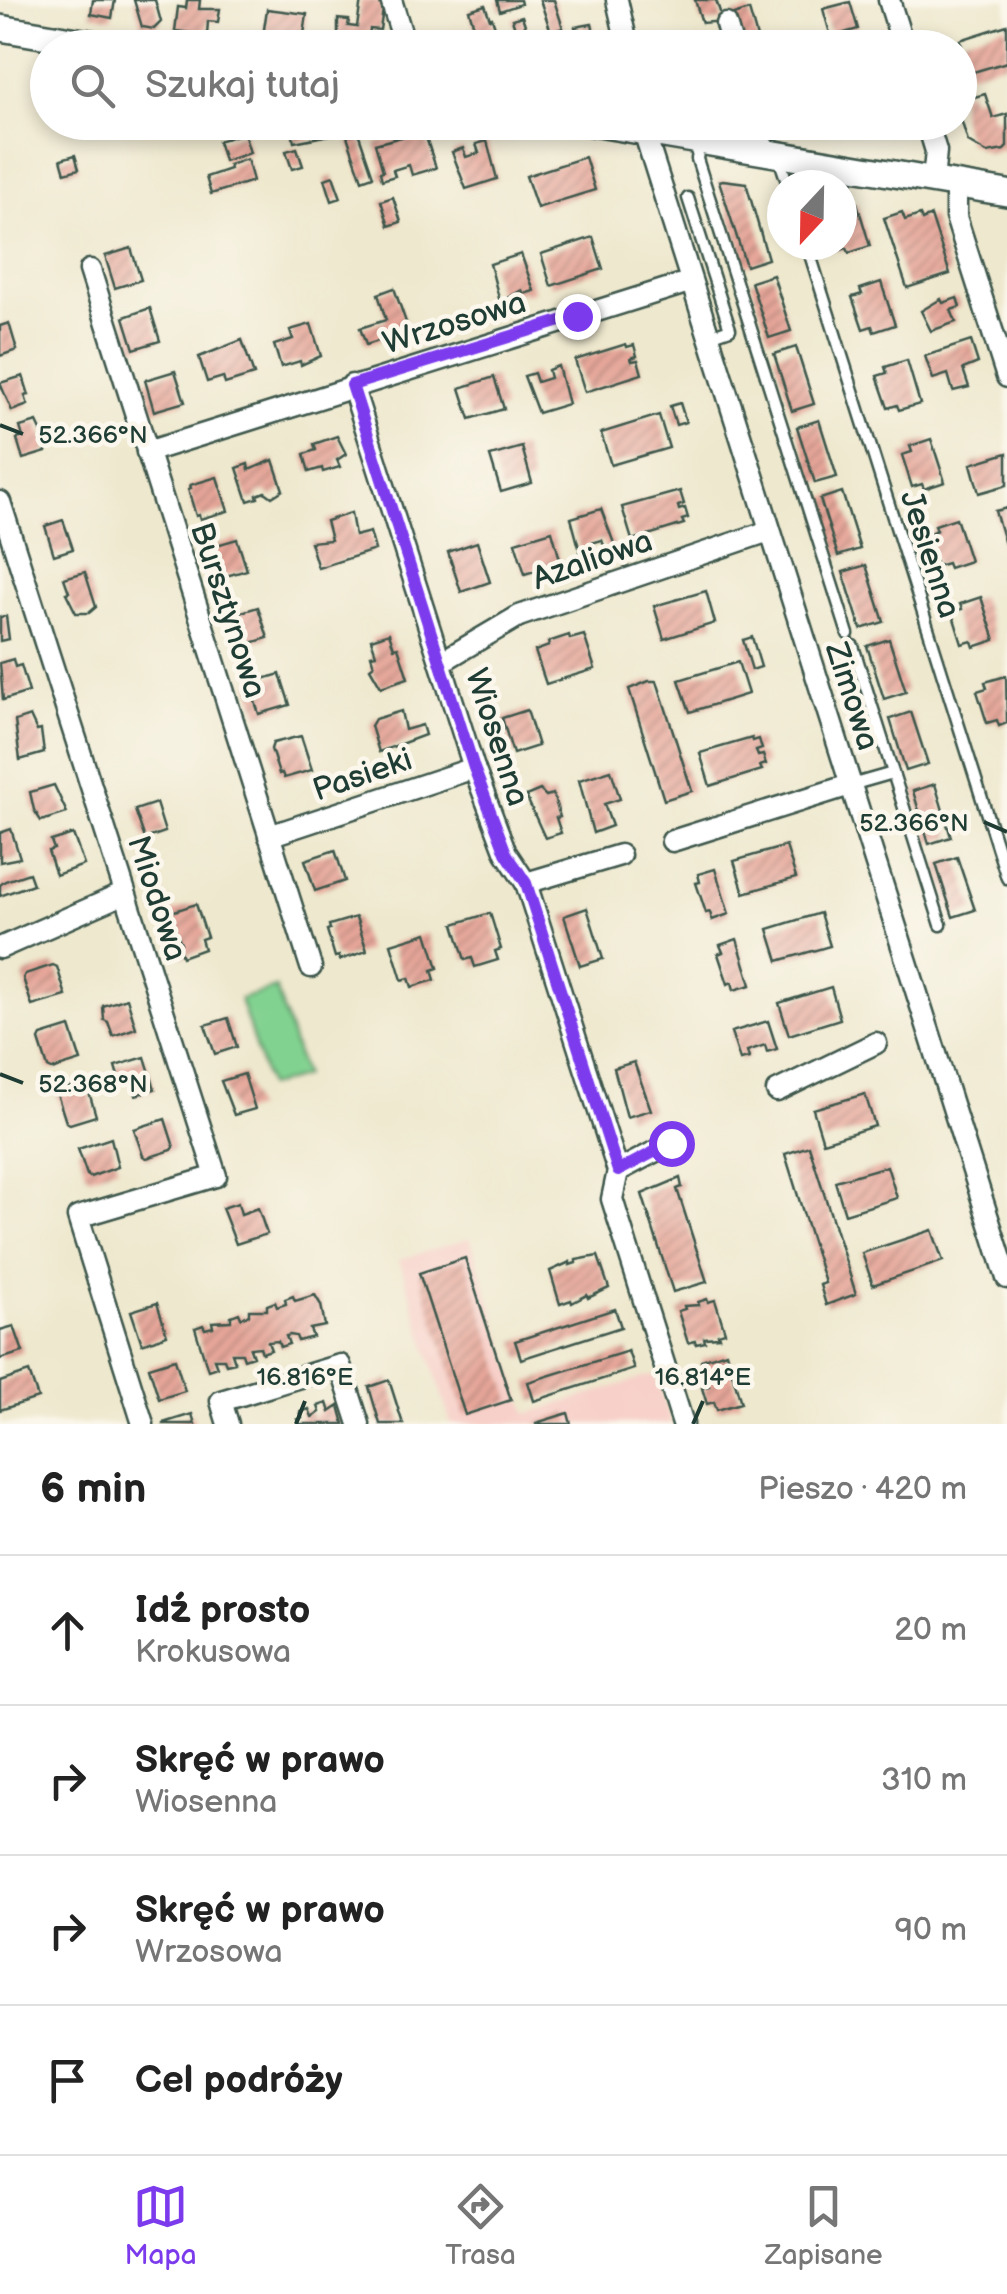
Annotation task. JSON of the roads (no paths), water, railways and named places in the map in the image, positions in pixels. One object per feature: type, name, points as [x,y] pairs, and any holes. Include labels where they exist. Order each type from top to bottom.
[{"type":"street","points":[[391,0],[400,30]]},
{"type":"street","points":[[617,0],[624,30]]},
{"type":"street","points":[[889,0],[898,30]]},
{"type":"street","points":[[726,24],[728,30]]},
{"type":"street","points":[[0,28],[30,33]]},
{"type":"street","name":"Zimowa","points":[[646,140],[1007,1278]]},
{"type":"street","points":[[706,140],[1007,193]]},
{"type":"street","points":[[765,140],[771,153]]},
{"type":"street","points":[[932,140],[1007,377]]},
{"type":"street","name":"Bursztynowa","points":[[90,270],[311,967]]},
{"type":"street","name":"Wrzosowa","points":[[352,385],[689,282]]},
{"type":"street","points":[[147,452],[352,385]]},
{"type":"street","name":"Wiosenna","points":[[352,385],[474,768],[506,853],[526,883],[618,1171],[612,1199],[683,1424]]},
{"type":"street","name":"Miodowa","points":[[0,505],[216,1176],[78,1217],[142,1424]]},
{"type":"street","name":"Azaliowa","points":[[441,662],[519,616],[769,531]]},
{"type":"street","name":"Pasieki","points":[[270,836],[474,768]]},
{"type":"street","points":[[672,841],[850,785]]},
{"type":"street","points":[[526,883],[620,856]]},
{"type":"street","points":[[0,948],[125,893]]},
{"type":"street","points":[[777,1091],[876,1042]]},
{"type":"street","points":[[618,1171],[671,1143]]},
{"type":"street","points":[[228,1424],[221,1402],[340,1365],[359,1424]]},
{"type":"lane","points":[[698,152],[697,159],[848,634]]},
{"type":"lane","points":[[771,153],[780,170]]},
{"type":"lane","points":[[688,198],[730,329]]},
{"type":"lane","name":"Jesienna","points":[[811,260],[1007,878]]},
{"type":"lane","points":[[707,336],[750,323]]},
{"type":"lane","points":[[853,646],[941,925]]},
{"type":"lane","points":[[850,785],[893,774]]}]
